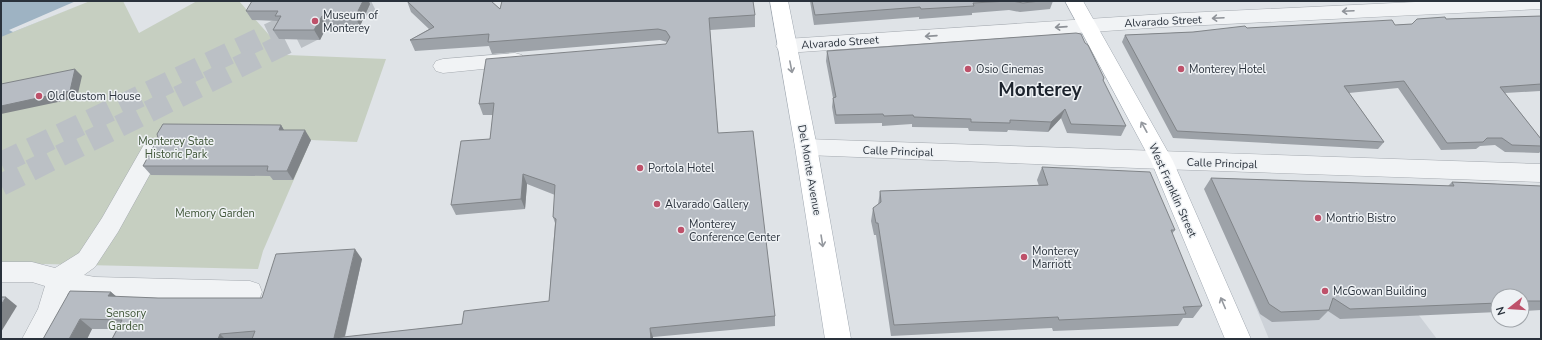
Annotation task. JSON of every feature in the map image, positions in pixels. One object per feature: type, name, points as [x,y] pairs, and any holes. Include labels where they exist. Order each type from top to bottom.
[{"type":"main road","name":"Del Monte Avenue","points":[[778,1],[806,147],[838,339]]},
{"type":"main road","name":"West Franklin Street","points":[[1074,1],[1162,161],[1238,339]]},
{"type":"street","name":"Alvarado Street","points":[[786,46],[1374,5],[1541,3]]},
{"type":"street","points":[[442,66],[529,59]]},
{"type":"street","name":"Calle Principal","points":[[806,147],[1162,161],[1541,172]]},
{"type":"street","points":[[57,280],[87,260],[154,148]]},
{"type":"street","points":[[1,272],[32,272],[46,275],[57,280],[95,288],[250,292]]},
{"type":"street","points":[[34,339],[53,302],[57,290],[57,280]]},
{"type":"shaded area","name":"McGowan Building","points":[[1292,268],[1418,314],[1437,339],[1269,339],[1240,269]]},
{"type":"green space","name":"Monterey State Historic Park","points":[[1,1],[123,1],[139,33],[197,1],[239,1],[287,55],[386,59],[357,142],[311,140],[263,251],[258,269],[1,263]]},
{"type":"water","points":[[1,1],[88,1],[1,37]]},
{"type":"pier","points":[[76,1],[90,1],[13,32],[9,30]]},
{"type":"building","name":"Museum of Monterey","points":[[252,1],[363,1],[355,17],[322,16],[314,30],[273,30],[281,16],[275,16],[278,11],[246,11]]},
{"type":"building","points":[[407,1],[491,1],[500,9],[502,1],[753,1],[755,15],[709,18],[718,133],[753,131],[775,316],[650,328],[651,339],[252,339],[255,331],[220,334],[218,339],[112,339],[122,320],[80,319],[69,339],[43,339],[70,291],[111,292],[108,296],[158,298],[262,298],[276,254],[355,249],[334,338],[462,324],[464,311],[549,301],[556,219],[553,217],[555,185],[523,174],[521,199],[451,205],[461,141],[490,139],[494,103],[479,104],[486,59],[666,44],[670,37],[666,31],[658,29],[488,42],[489,34],[410,40],[434,27]]},
{"type":"building","points":[[812,1],[1009,1],[973,3],[974,6],[921,9],[920,7],[815,15]]},
{"type":"building","points":[[1012,1],[1040,1],[1023,3]]},
{"type":"building","points":[[1541,16],[1541,84],[1500,87],[1541,139],[1541,146],[1512,145],[1502,138],[1487,138],[1483,142],[1447,143],[1404,81],[1344,86],[1384,142],[1177,131],[1125,35],[1193,32],[1245,26],[1247,28],[1392,20],[1395,25],[1412,24],[1417,19],[1445,17],[1446,19]]},
{"type":"building","points":[[1076,33],[1081,34],[1085,43],[1088,45],[1104,78],[1103,80],[1126,126],[1071,124],[1065,109],[1051,122],[1010,120],[1010,123],[971,122],[971,119],[914,117],[913,115],[836,115],[833,98],[836,97],[827,51]]},
{"type":"building","points":[[75,69],[70,91],[1,106],[1,84]]},
{"type":"building","points":[[163,124],[281,125],[279,130],[305,130],[287,171],[267,171],[268,166],[143,166],[158,138],[157,134]]},
{"type":"building","name":"Monterey Marriott","points":[[1042,167],[1150,172],[1175,230],[1171,230],[1202,306],[1183,307],[1186,314],[1059,320],[1058,317],[894,325],[878,223],[876,223],[873,208],[881,202],[880,191],[1048,185]]},
{"type":"building","points":[[1211,178],[1454,186],[1452,182],[1541,186],[1541,301],[1530,301],[1530,288],[1490,288],[1490,303],[1350,309],[1333,298],[1329,310],[1281,312],[1269,304]]},
{"type":"building","points":[[1,297],[6,297],[1,305]]},
{"type":"tunnel","points":[[1,185],[371,1]]},
{"type":"tunnel","points":[[1,163],[301,19]]},
{"type":"place","name":"Museum of Monterey","points":[[315,21]]},
{"type":"place","name":"Osio Cinemas","points":[[968,69]]},
{"type":"place","name":"Monterey Hotel","points":[[1181,69]]},
{"type":"place","name":"Old Custom House","points":[[39,96]]},
{"type":"place","name":"Portola Hotel","points":[[640,168]]},
{"type":"place","name":"Alvarado Gallery","points":[[657,204]]},
{"type":"place","name":"Montrio Bistro","points":[[1318,218]]},
{"type":"place","name":"Monterey Conference Center","points":[[681,230]]},
{"type":"place","name":"Monterey Marriott","points":[[1024,257]]},
{"type":"place","name":"McGowan Building","points":[[1325,291]]},
{"type":"district","name":"Monterey","points":[[1040,89]]},
{"type":"park label","name":"Memory Garden","points":[[215,213]]},
{"type":"park label","name":"Sensory Garden","points":[[126,319]]}]
